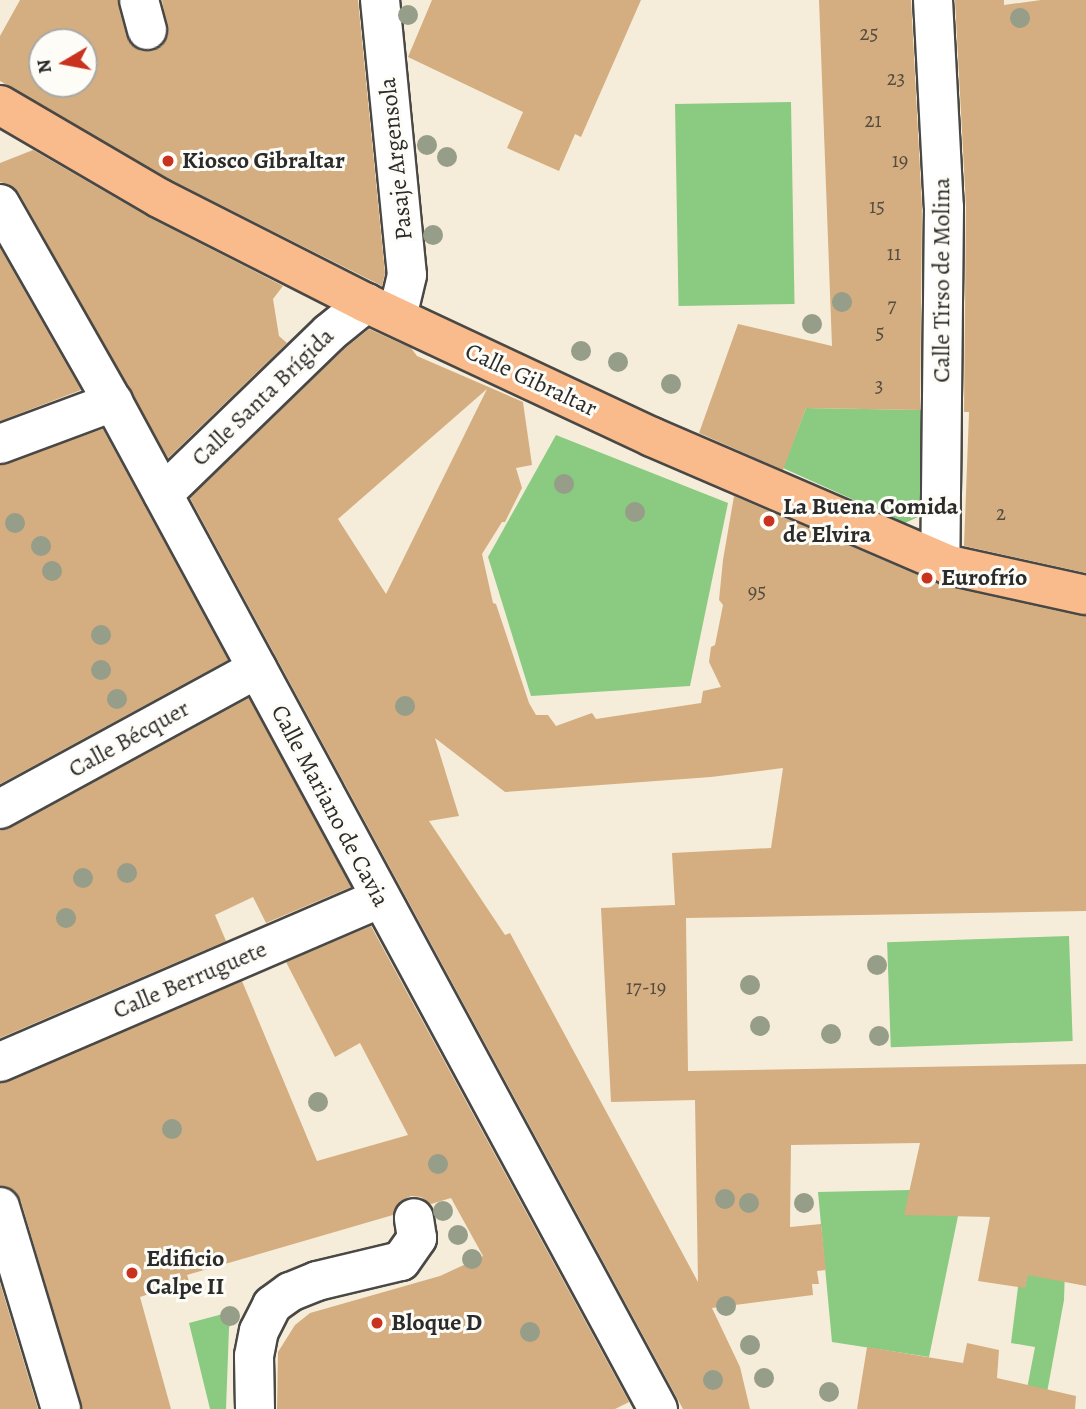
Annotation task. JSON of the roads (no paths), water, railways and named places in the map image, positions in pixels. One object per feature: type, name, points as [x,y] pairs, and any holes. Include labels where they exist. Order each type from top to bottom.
[{"type":"main road","name":"Calle Gibraltar","points":[[0,105],[159,198],[382,310],[652,437],[940,561],[1086,595]]},
{"type":"street","name":"Pasaje Argensola","points":[[380,0],[407,275],[382,310]]},
{"type":"street","name":"Calle Tirso de Molina","points":[[933,0],[944,207],[940,561]]},
{"type":"street","name":"Calle Mariano de Cavia","points":[[0,204],[113,402],[658,1409]]},
{"type":"street","name":"Calle Santa Brígida","points":[[163,494],[329,333],[382,310]]},
{"type":"street","points":[[0,444],[113,402]]},
{"type":"street","name":"Calle Bécquer","points":[[0,809],[257,669]]},
{"type":"street","name":"Calle Berruguete","points":[[0,1062],[380,898]]},
{"type":"street","points":[[0,1207],[61,1409]]},
{"type":"street","points":[[255,1409],[254,1356],[259,1331],[272,1306],[289,1292],[317,1281],[401,1261],[417,1238],[414,1218]]},
{"type":"place","name":"Kiosco Gibraltar","points":[[168,161]]},
{"type":"place","name":"La Buena Comida de Elvira","points":[[769,521]]},
{"type":"place","name":"Eurofrío","points":[[927,578]]},
{"type":"place","name":"Edificio Calpe II","points":[[132,1273]]},
{"type":"place","name":"Bloque D","points":[[377,1323]]}]
